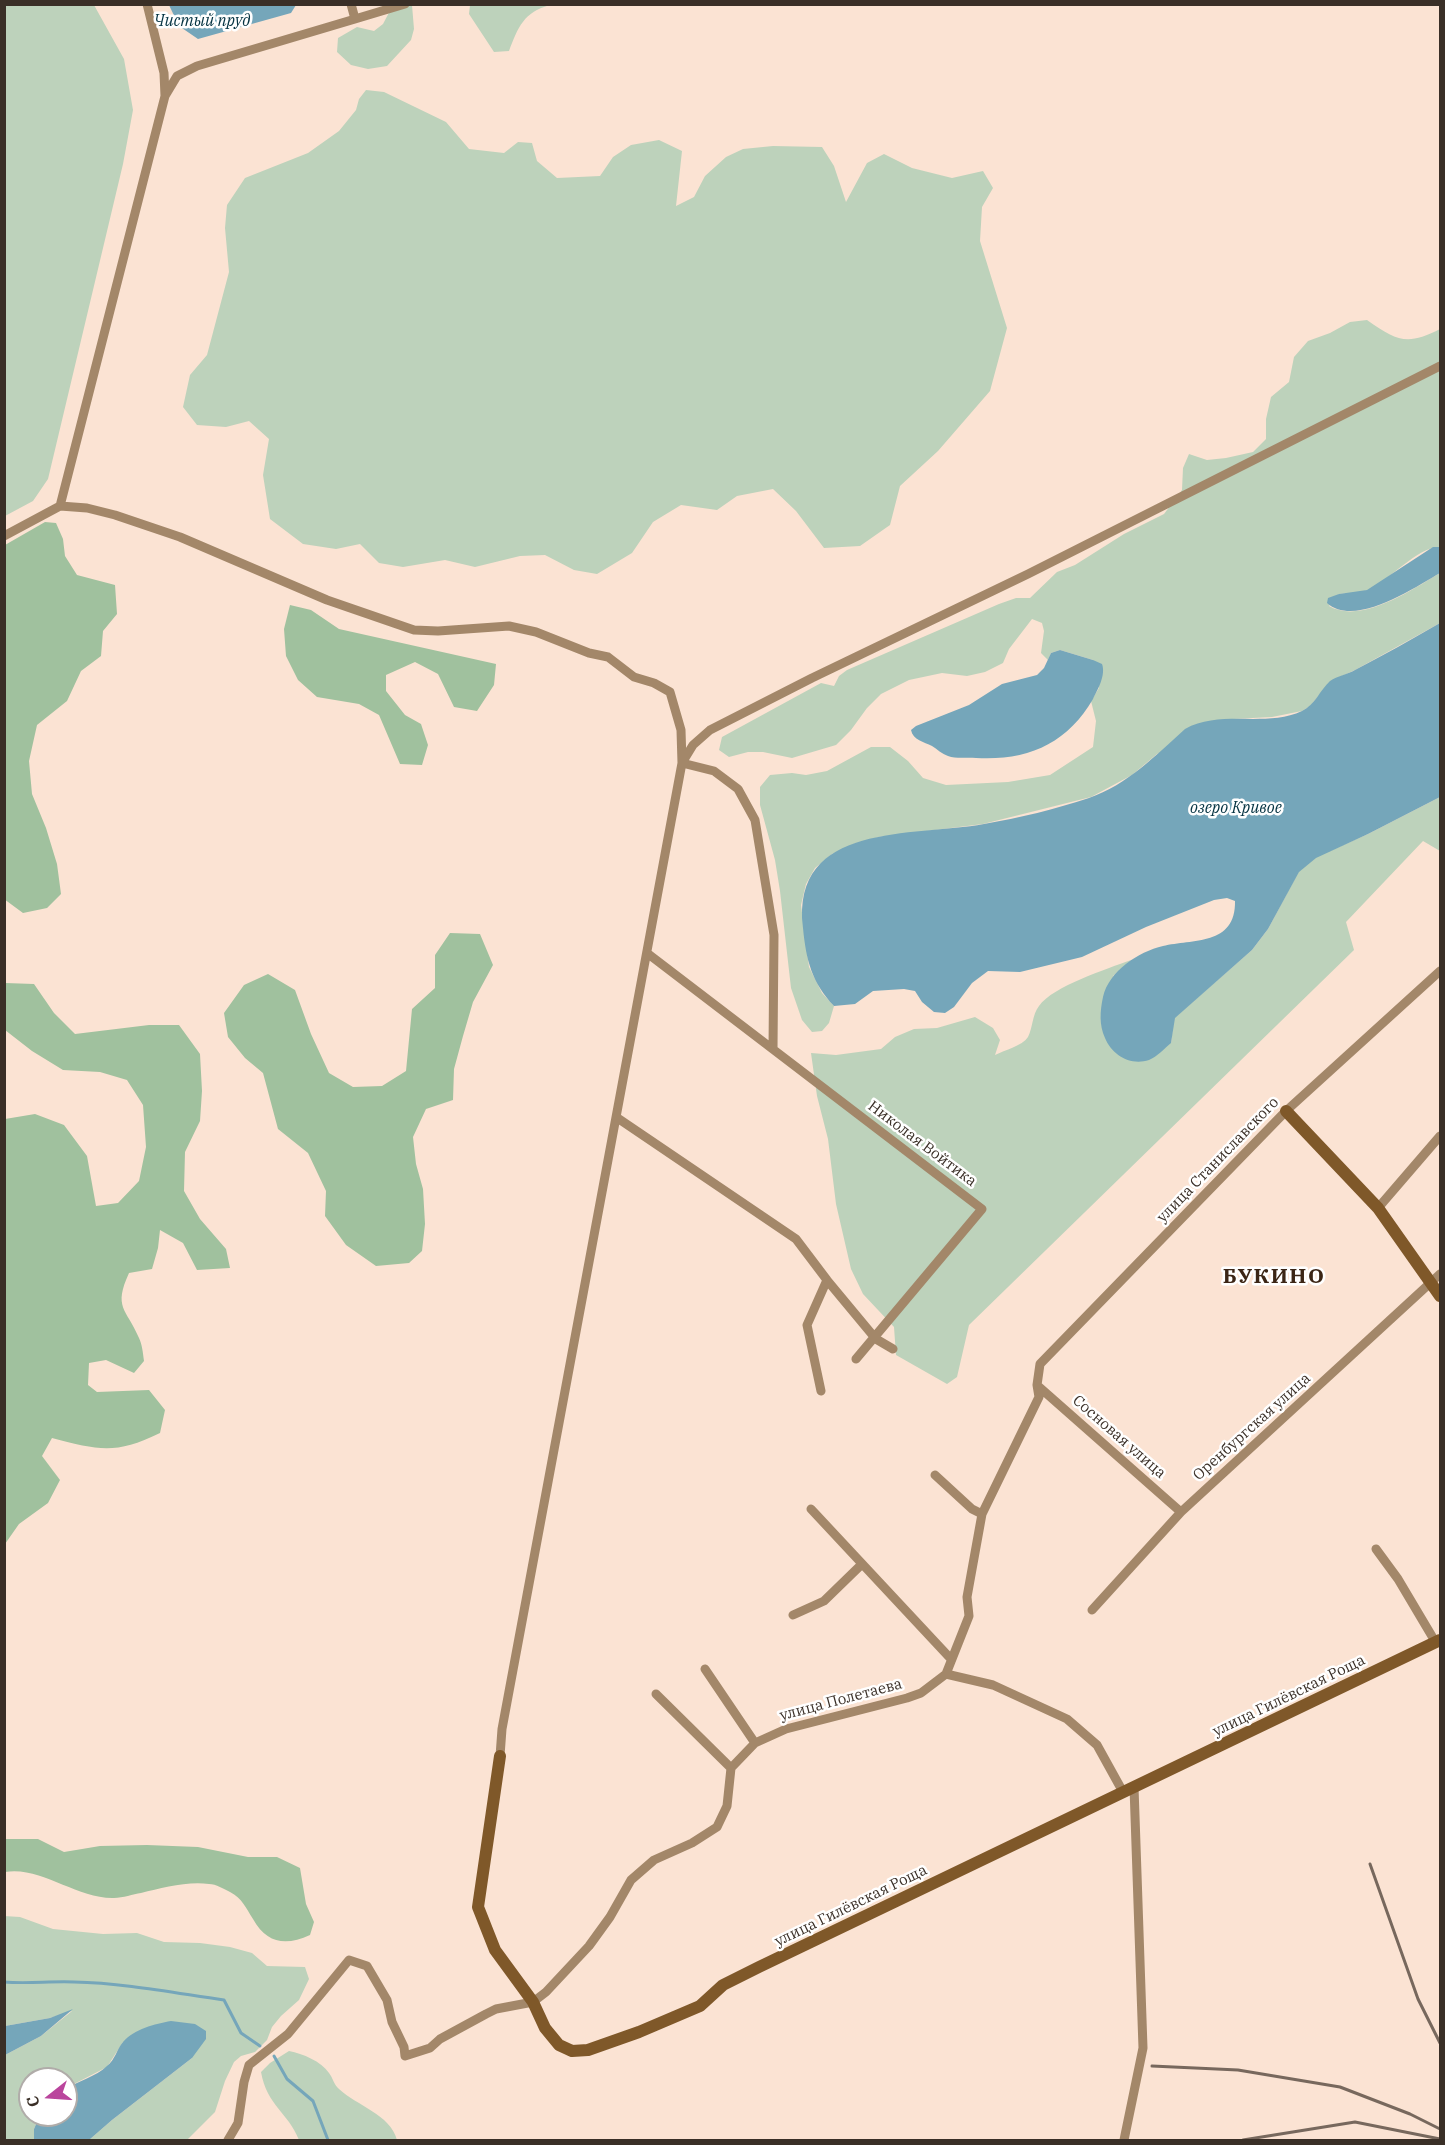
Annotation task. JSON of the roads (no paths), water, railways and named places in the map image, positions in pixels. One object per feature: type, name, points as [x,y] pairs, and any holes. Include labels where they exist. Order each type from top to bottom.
[{"type":"street","points":[[147,4],[164,73],[165,96]]},
{"type":"street","points":[[351,4],[355,19]]},
{"type":"street","points":[[60,506],[165,96],[177,76],[197,66],[405,4]]},
{"type":"street","points":[[682,764],[693,745],[710,730],[822,673],[1028,574],[1440,366]]},
{"type":"street","points":[[4,536],[60,506],[87,508],[114,514],[169,534],[327,600],[414,630],[438,631],[509,626],[536,632],[589,654],[608,657],[634,677],[654,683],[670,692],[681,730],[682,764],[502,1729],[500,1756]]},
{"type":"street","points":[[682,764],[714,771],[738,789],[755,820],[774,935],[773,1049]]},
{"type":"street","points":[[647,953],[773,1049]]},
{"type":"street","name":"улица Станиславского","points":[[1037,1385],[1040,1364],[1286,1111],[1440,971]]},
{"type":"street","name":"Николая Войтика","points":[[773,1049],[982,1209],[856,1359]]},
{"type":"street","points":[[1286,1111],[1378,1208],[1436,1279],[1440,1296]]},
{"type":"street","points":[[616,1117],[796,1239],[874,1337],[893,1349]]},
{"type":"street","points":[[1378,1208],[1440,1136]]},
{"type":"street","name":"Оренбургская улица","points":[[1092,1610],[1181,1512],[1436,1279]]},
{"type":"street","points":[[821,1391],[807,1325],[827,1280]]},
{"type":"street","points":[[1037,1385],[1039,1397],[982,1514],[968,1597],[969,1616],[946,1674],[993,1685],[1067,1719],[1097,1745],[1128,1790],[1143,2048],[1124,2140]]},
{"type":"street","name":"Сосновая улица","points":[[1037,1385],[1181,1512]]},
{"type":"street","points":[[935,1475],[972,1509],[982,1514]]},
{"type":"street","points":[[811,1509],[951,1659]]},
{"type":"street","points":[[1376,1550],[1398,1579],[1438,1642]]},
{"type":"street","points":[[793,1615],[824,1601],[861,1565]]},
{"type":"street","name":"улица Гилёвская Роща","points":[[500,1756],[478,1907],[495,1950],[533,2002],[545,2028],[559,2044],[572,2051],[588,2050],[604,2046],[700,2007],[723,1985],[759,1967],[1438,1642]]},
{"type":"street","points":[[705,1669],[755,1743]]},
{"type":"street","name":"улица Полетаева","points":[[731,1768],[755,1743],[786,1729],[907,1698],[921,1693],[946,1674]]},
{"type":"street","points":[[228,2140],[238,2123],[249,2065],[288,2034],[349,1960],[367,1966],[387,2000],[392,2022],[404,2047],[405,2056],[430,2048],[440,2039],[486,2014],[533,2002],[546,1992],[589,1946],[610,1917],[631,1880],[654,1860],[692,1843],[717,1827],[727,1806],[731,1768],[656,1694]]},
{"type":"water","name":"Чистый пруд","points":[[169,5],[296,5],[291,13],[198,39],[179,26]]},
{"type":"water","points":[[1433,547],[1440,547],[1440,573],[1400,596],[1384,603],[1353,611],[1339,610],[1327,603],[1328,598],[1339,594],[1367,590]]},
{"type":"water","name":"озеро Кривое","points":[[1440,623],[1440,797],[1316,858],[1299,872],[1268,929],[1252,950],[1175,1018],[1171,1043],[1152,1059],[1135,1061],[1122,1058],[1108,1044],[1103,1033],[1101,1018],[1106,988],[1118,971],[1144,953],[1163,946],[1199,941],[1220,933],[1228,926],[1233,916],[1235,901],[1227,898],[1214,900],[1146,927],[1082,957],[1020,972],[988,971],[972,983],[954,1007],[945,1013],[934,1012],[922,1002],[915,991],[904,989],[873,991],[855,1004],[834,1006],[820,989],[811,970],[806,950],[803,928],[804,893],[816,868],[836,852],[862,841],[892,834],[997,822],[1089,798],[1128,777],[1185,729],[1213,720],[1273,718],[1302,711],[1330,681]]},
{"type":"water","points":[[1060,650],[1102,664],[1102,677],[1083,715],[1071,728],[1044,746],[1029,753],[1012,756],[954,757],[919,740],[912,733],[911,730],[916,726],[969,705],[1002,684],[1037,675],[1044,668],[1051,653]]},
{"type":"water","points":[[73,2009],[41,2036],[5,2055],[5,2026],[50,2018]]},
{"type":"water","points":[[171,2021],[195,2024],[206,2031],[206,2039],[192,2058],[89,2140],[34,2140],[35,2127],[78,2127],[78,2083],[110,2064],[128,2037],[152,2026]]},
{"type":"waterway","points":[[4,1982],[112,1984],[224,2000],[241,2033],[260,2046]]},
{"type":"waterway","points":[[274,2056],[287,2079],[313,2101],[328,2140]]},
{"type":"railway","points":[[1370,1864],[1418,1999],[1440,2043]]},
{"type":"railway","points":[[1152,2066],[1238,2070],[1340,2087],[1410,2114],[1440,2129]]},
{"type":"railway","points":[[1243,2140],[1355,2122],[1440,2139]]},
{"type":"district","name":"БУКИНО","points":[[1274,1277]]}]
